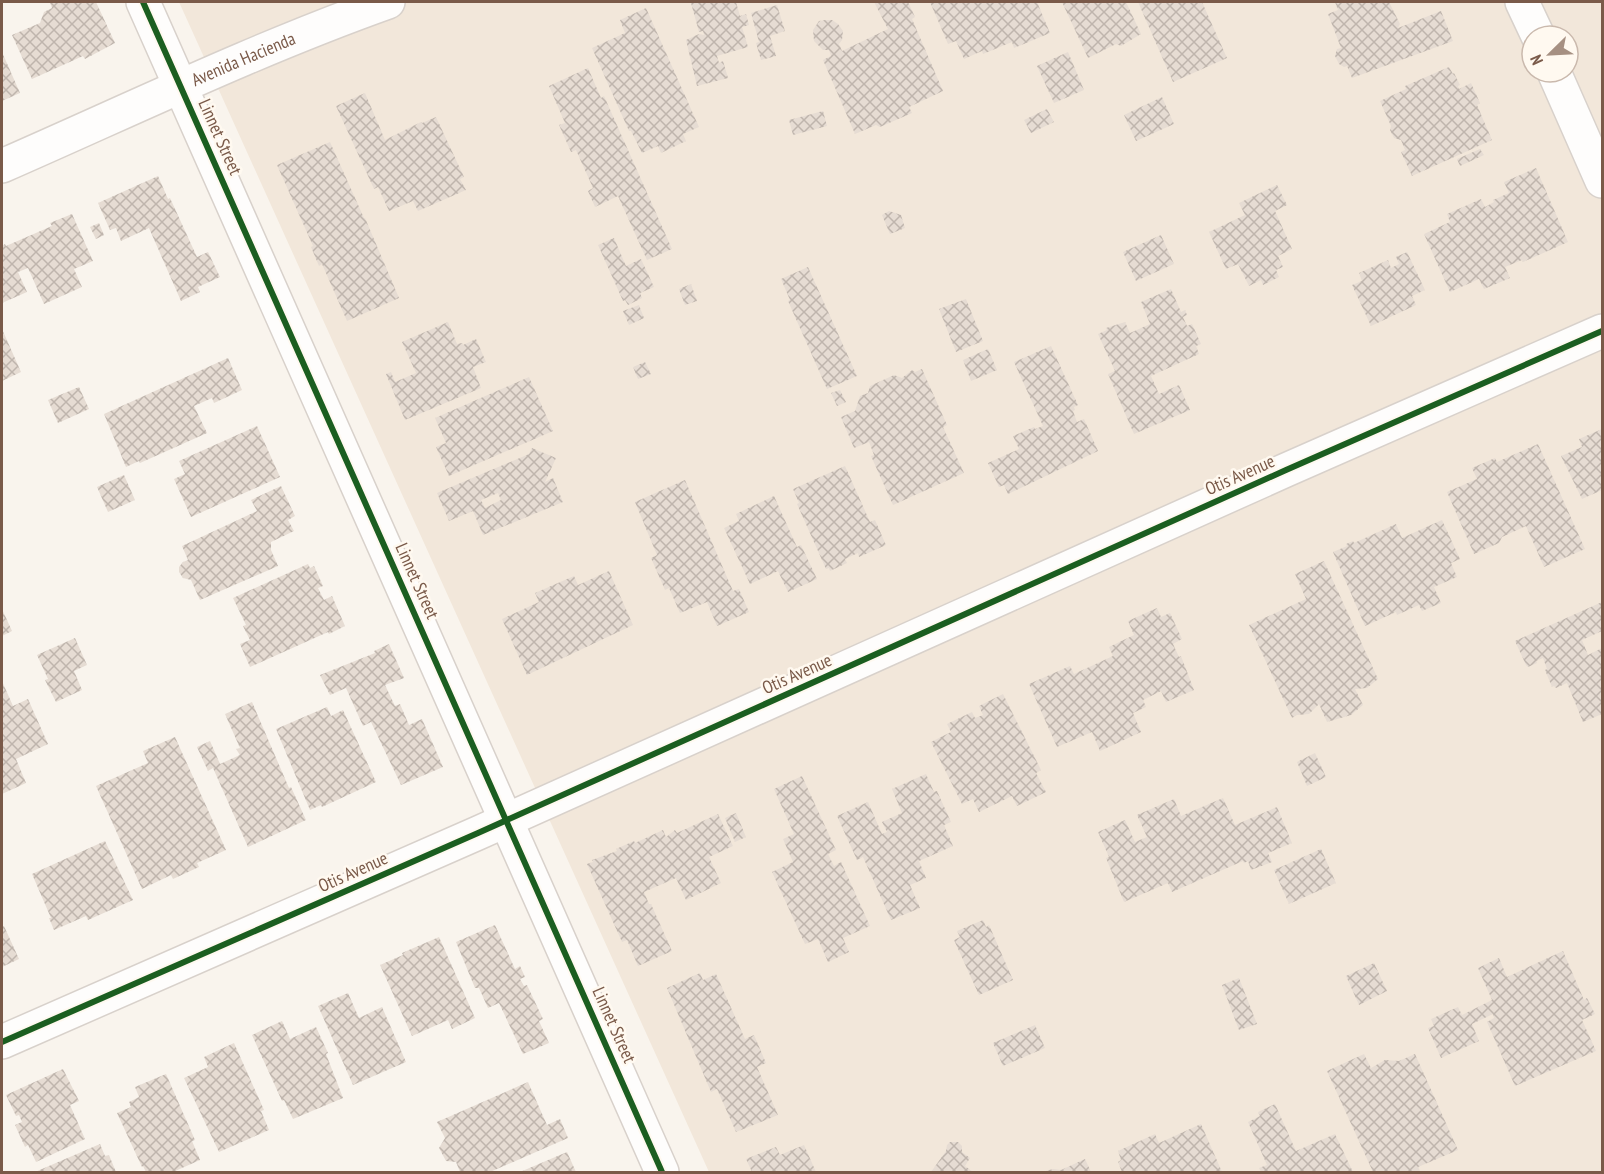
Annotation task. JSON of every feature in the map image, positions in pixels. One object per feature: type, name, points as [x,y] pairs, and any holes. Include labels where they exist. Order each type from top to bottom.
[{"type":"street","name":"Linnet Street","points":[[143,2],[662,1173]]},
{"type":"street","name":"Avenida Hacienda","points":[[2,166],[342,18],[388,2]]},
{"type":"street","points":[[1522,2],[1532,24]]},
{"type":"street","points":[[1559,84],[1602,181]]},
{"type":"street","name":"Otis Avenue","points":[[2,1042],[507,820],[1286,470],[1602,331]]},
{"type":"shaded area","points":[[179,2],[1602,2],[1602,1172],[709,1172]]},
{"type":"building","points":[[96,2],[115,43],[85,59],[83,56],[32,79],[12,35],[40,23],[44,12],[52,8],[50,3]]},
{"type":"building","points":[[736,2],[740,16],[746,14],[749,25],[742,27],[748,47],[717,56],[719,63],[723,61],[728,78],[697,86],[686,40],[699,34],[704,35],[703,31],[699,32],[691,3]]},
{"type":"building","points":[[874,2],[908,2],[915,17],[912,19],[943,91],[909,107],[912,113],[880,127],[876,125],[855,134],[823,60],[831,56],[829,50],[823,50],[814,41],[813,30],[819,21],[832,20],[838,24],[843,31],[839,44],[842,51],[888,29]]},
{"type":"building","points":[[930,2],[1037,2],[1050,33],[1014,48],[1012,42],[964,59],[956,41],[948,44]]},
{"type":"building","points":[[1062,2],[1126,2],[1141,34],[1121,46],[1116,44],[1088,58]]},
{"type":"building","points":[[1138,2],[1202,2],[1227,58],[1173,82]]},
{"type":"building","points":[[1335,2],[1389,2],[1400,24],[1398,28],[1441,11],[1453,41],[1352,78],[1347,66],[1339,64],[1335,56],[1337,49],[1341,48],[1328,14],[1338,10]]},
{"type":"building","points":[[777,5],[785,31],[770,36],[776,56],[761,60],[751,13]]},
{"type":"building","points":[[646,8],[699,127],[683,134],[686,141],[661,153],[658,146],[642,153],[629,131],[592,48],[625,33],[620,20]]},
{"type":"building","points":[[2,52],[20,93],[2,101]]},
{"type":"building","points":[[1068,52],[1084,90],[1054,103],[1037,66]]},
{"type":"building","points":[[1449,67],[1460,85],[1459,89],[1471,83],[1480,103],[1477,105],[1492,140],[1412,176],[1401,152],[1405,150],[1401,140],[1394,138],[1380,101],[1406,89],[1405,86]]},
{"type":"building","points":[[588,68],[601,98],[604,96],[672,249],[647,260],[618,196],[595,207],[588,191],[593,188],[576,150],[571,152],[559,125],[565,123],[549,86]]},
{"type":"building","points":[[365,93],[385,140],[436,117],[464,177],[460,179],[466,190],[418,211],[413,201],[389,211],[378,187],[374,189],[336,106]]},
{"type":"building","points":[[1162,97],[1174,124],[1136,141],[1124,115]]},
{"type":"building","points":[[1047,109],[1054,122],[1031,133],[1024,120]]},
{"type":"building","points":[[823,111],[827,126],[793,135],[789,120]]},
{"type":"building","points":[[330,142],[399,298],[347,321],[322,264],[319,266],[311,247],[313,246],[277,165]]},
{"type":"building","points":[[1480,149],[1484,155],[1460,166],[1457,159]]},
{"type":"building","points":[[1536,168],[1568,242],[1523,262],[1522,260],[1505,267],[1510,278],[1484,289],[1479,279],[1450,292],[1424,234],[1450,222],[1447,214],[1481,199],[1485,207],[1494,202],[1493,200],[1509,193],[1504,182]]},
{"type":"building","points":[[158,176],[197,257],[208,252],[220,277],[198,287],[200,292],[181,301],[149,228],[121,241],[116,228],[110,230],[98,203]]},
{"type":"building","points":[[1277,185],[1287,205],[1275,211],[1292,249],[1278,256],[1283,267],[1276,270],[1279,277],[1263,285],[1261,280],[1249,286],[1238,264],[1226,269],[1209,232],[1245,215],[1239,203]]},
{"type":"building","points":[[889,211],[901,215],[905,228],[890,234],[882,215]]},
{"type":"building","points":[[72,214],[93,261],[74,269],[82,287],[44,304],[28,268],[18,272],[27,292],[2,303],[2,246],[52,226],[50,223]]},
{"type":"building","points":[[99,223],[104,235],[96,239],[90,227]]},
{"type":"building","points":[[1161,235],[1174,264],[1136,281],[1123,252]]},
{"type":"building","points":[[614,238],[626,266],[641,259],[654,287],[640,293],[642,298],[628,305],[625,300],[623,301],[598,245]]},
{"type":"building","points":[[1407,252],[1425,290],[1412,296],[1416,305],[1371,326],[1352,285],[1362,281],[1359,273],[1388,260],[1391,268],[1399,264],[1396,257]]},
{"type":"building","points":[[808,267],[857,376],[827,389],[788,301],[790,300],[781,279]]},
{"type":"building","points":[[691,284],[697,301],[685,305],[679,289]]},
{"type":"building","points":[[1171,289],[1181,312],[1185,310],[1187,315],[1183,317],[1187,326],[1192,324],[1201,344],[1196,346],[1199,354],[1151,376],[1159,394],[1179,385],[1190,410],[1134,434],[1108,374],[1115,371],[1098,334],[1107,330],[1106,328],[1125,322],[1130,333],[1150,324],[1141,302]]},
{"type":"building","points":[[966,299],[983,341],[956,352],[939,309]]},
{"type":"building","points":[[639,305],[644,318],[629,325],[623,311]]},
{"type":"building","points":[[448,322],[457,344],[462,343],[463,345],[476,339],[486,362],[473,367],[481,388],[405,420],[386,374],[391,372],[395,382],[416,373],[402,342]]},
{"type":"building","points":[[2,329],[21,372],[2,381]]},
{"type":"building","points":[[1051,346],[1078,405],[1073,411],[1077,422],[1084,419],[1098,451],[1008,494],[1004,485],[999,487],[988,463],[1019,449],[1013,436],[1034,427],[1035,429],[1043,426],[1014,362]]},
{"type":"building","points":[[988,349],[997,370],[971,381],[963,360]]},
{"type":"building","points":[[228,358],[242,390],[214,403],[212,398],[194,406],[207,433],[126,467],[104,414]]},
{"type":"building","points":[[645,362],[651,374],[638,379],[633,367]]},
{"type":"building","points":[[922,369],[947,425],[943,427],[964,473],[893,505],[871,456],[874,455],[869,442],[854,448],[841,417],[855,411],[860,396],[868,393],[870,386],[894,375],[902,378],[912,370],[915,372]]},
{"type":"building","points":[[529,377],[553,431],[449,476],[436,447],[446,443],[435,418]]},
{"type":"building","points":[[79,387],[89,409],[58,423],[48,400]]},
{"type":"building","points":[[840,390],[846,402],[837,406],[831,393]]},
{"type":"building","points":[[257,426],[280,477],[191,517],[174,479],[185,474],[179,461]]},
{"type":"building","points":[[1602,429],[1602,490],[1582,499],[1561,456],[1582,447],[1579,439]]},
{"type":"building","points":[[1538,444],[1585,549],[1544,567],[1526,526],[1502,537],[1499,543],[1474,554],[1447,492],[1477,479],[1472,468],[1495,458],[1497,462]]},
{"type":"building","points":[[532,448],[556,458],[545,482],[553,478],[563,502],[483,535],[473,511],[449,521],[437,493],[529,454]],"holes":[[[498,493],[501,500],[485,508],[481,500]]]},
{"type":"building","points":[[845,466],[870,522],[875,520],[886,545],[859,557],[858,553],[845,559],[847,563],[830,571],[829,568],[826,569],[797,504],[799,503],[793,489]]},
{"type":"building","points":[[124,475],[135,500],[108,512],[97,487]]},
{"type":"building","points":[[685,480],[733,591],[739,589],[749,612],[717,626],[707,602],[680,613],[669,588],[665,590],[651,558],[657,555],[635,502]]},
{"type":"building","points":[[281,486],[295,516],[288,520],[294,531],[271,542],[271,550],[278,566],[200,600],[191,580],[183,578],[179,572],[179,567],[188,560],[182,546],[257,511],[251,500]]},
{"type":"building","points":[[774,496],[797,547],[801,545],[817,579],[788,592],[778,571],[750,584],[724,528],[739,521],[736,514]]},
{"type":"building","points":[[1442,520],[1460,559],[1451,563],[1457,577],[1434,587],[1441,603],[1422,611],[1419,605],[1397,615],[1396,612],[1365,626],[1333,552],[1347,546],[1346,544],[1353,541],[1354,543],[1396,524],[1402,538]]},
{"type":"building","points":[[1324,561],[1378,679],[1367,688],[1355,689],[1363,705],[1351,715],[1327,722],[1319,704],[1309,714],[1292,718],[1249,625],[1306,599],[1295,574]]},
{"type":"building","points":[[308,564],[310,568],[314,566],[323,586],[318,588],[324,600],[332,596],[345,626],[250,667],[240,644],[250,640],[243,626],[246,625],[233,598]]},
{"type":"building","points":[[609,571],[633,625],[527,675],[502,619],[539,602],[535,593],[574,576],[578,585]]},
{"type":"building","points":[[1602,602],[1602,631],[1582,640],[1588,655],[1602,648],[1602,714],[1583,722],[1567,683],[1556,688],[1552,687],[1543,658],[1528,667],[1515,641]]},
{"type":"building","points":[[1157,608],[1161,617],[1170,613],[1182,639],[1173,644],[1179,657],[1181,656],[1194,690],[1166,702],[1161,691],[1143,700],[1146,707],[1133,713],[1141,732],[1100,751],[1092,732],[1057,747],[1029,684],[1070,666],[1074,674],[1113,656],[1109,647],[1134,635],[1128,621]]},
{"type":"building","points":[[2,609],[12,631],[2,636]]},
{"type":"building","points":[[75,638],[87,665],[74,671],[82,690],[56,702],[45,680],[48,679],[37,655]]},
{"type":"building","points":[[389,644],[404,678],[385,685],[395,706],[400,704],[409,725],[422,719],[443,767],[401,785],[371,722],[363,726],[346,688],[330,695],[320,675],[375,653],[374,651]]},
{"type":"building","points":[[2,681],[13,706],[28,699],[48,744],[16,759],[26,783],[2,794]]},
{"type":"building","points":[[1003,694],[1041,770],[1036,773],[1046,792],[1017,806],[1012,796],[979,812],[973,799],[962,804],[931,742],[951,732],[947,724],[972,712],[975,718],[983,715],[979,706]]},
{"type":"building","points":[[252,702],[289,788],[291,787],[306,820],[248,847],[213,768],[208,771],[197,747],[210,741],[220,764],[240,755],[236,749],[240,748],[225,714]]},
{"type":"building","points":[[327,707],[331,716],[343,710],[376,782],[322,807],[321,805],[310,810],[276,729]]},
{"type":"building","points":[[175,737],[226,850],[197,863],[199,867],[173,879],[171,875],[142,889],[96,786],[148,763],[143,751]]},
{"type":"building","points":[[1315,753],[1326,777],[1307,786],[1297,762]]},
{"type":"building","points":[[926,774],[934,792],[937,791],[951,822],[944,825],[953,846],[919,861],[926,878],[910,885],[920,908],[891,920],[863,857],[857,860],[837,816],[868,802],[882,834],[887,832],[882,822],[902,813],[892,789]]},
{"type":"building","points":[[802,776],[836,850],[828,854],[834,866],[841,862],[870,926],[843,938],[849,952],[828,962],[818,939],[805,944],[772,872],[793,862],[783,839],[794,834],[774,789]]},
{"type":"building","points":[[1223,798],[1235,825],[1277,807],[1292,843],[1268,853],[1272,862],[1251,870],[1248,861],[1244,863],[1243,861],[1172,892],[1168,883],[1124,902],[1098,832],[1125,820],[1135,842],[1147,837],[1137,815],[1174,799],[1181,816]]},
{"type":"building","points":[[736,813],[746,837],[735,842],[725,818]]},
{"type":"building","points":[[718,814],[733,846],[709,857],[721,883],[686,900],[676,878],[644,892],[672,951],[638,966],[627,940],[622,942],[587,864],[634,841],[635,843],[663,830],[666,837],[675,830],[677,833]]},
{"type":"building","points":[[105,841],[133,900],[88,920],[86,916],[54,930],[32,874]]},
{"type":"building","points":[[1321,849],[1336,883],[1289,904],[1274,870]]},
{"type":"building","points":[[983,920],[986,927],[989,925],[1013,980],[979,995],[954,940],[960,937],[957,931]]},
{"type":"building","points":[[495,925],[515,969],[520,966],[525,977],[520,979],[524,986],[527,985],[543,1019],[539,1021],[549,1043],[523,1054],[499,1003],[488,1008],[479,988],[475,988],[456,942]]},
{"type":"building","points":[[4,926],[19,959],[2,967],[2,927]]},
{"type":"building","points":[[439,937],[475,1018],[452,1029],[448,1020],[412,1036],[380,965]]},
{"type":"building","points":[[1563,951],[1584,1000],[1587,998],[1595,1014],[1582,1020],[1596,1051],[1515,1086],[1487,1022],[1494,1018],[1493,1014],[1472,1024],[1479,1041],[1441,1058],[1428,1028],[1434,1026],[1431,1019],[1458,1007],[1462,1015],[1492,1000],[1478,968],[1499,958],[1507,977]]},
{"type":"building","points":[[1374,963],[1387,991],[1359,1005],[1346,976]]},
{"type":"building","points":[[700,973],[703,980],[716,974],[745,1039],[754,1035],[766,1063],[757,1067],[778,1115],[736,1132],[717,1089],[711,1092],[667,988]]},
{"type":"building","points":[[1239,978],[1257,1024],[1239,1030],[1222,985]]},
{"type":"building","points":[[348,993],[359,1018],[382,1007],[406,1062],[353,1085],[318,1006]]},
{"type":"building","points":[[282,1021],[290,1039],[316,1027],[328,1053],[326,1054],[343,1098],[293,1119],[284,1100],[282,1101],[252,1035]]},
{"type":"building","points":[[1035,1025],[1045,1048],[1003,1066],[993,1043]]},
{"type":"building","points":[[234,1043],[264,1110],[261,1111],[269,1130],[219,1152],[184,1078],[208,1067],[204,1057]]},
{"type":"building","points":[[1364,1054],[1371,1068],[1385,1060],[1399,1061],[1415,1054],[1458,1150],[1418,1167],[1420,1171],[1373,1172],[1327,1071]]},
{"type":"building","points":[[63,1069],[79,1101],[70,1105],[85,1139],[36,1162],[28,1145],[25,1147],[15,1125],[22,1122],[19,1115],[16,1116],[6,1095]]},
{"type":"building","points":[[166,1074],[195,1140],[192,1141],[200,1160],[173,1172],[146,1172],[117,1113],[131,1107],[129,1102],[139,1097],[135,1087]]},
{"type":"building","points":[[528,1082],[547,1125],[560,1119],[568,1138],[490,1172],[460,1172],[456,1162],[446,1161],[439,1148],[445,1138],[437,1122]]},
{"type":"building","points":[[1275,1104],[1296,1151],[1335,1134],[1353,1172],[1261,1172],[1259,1168],[1267,1165],[1248,1122],[1260,1116],[1258,1112]]},
{"type":"building","points":[[1201,1124],[1222,1172],[1122,1172],[1118,1162],[1121,1160],[1118,1151],[1155,1134],[1159,1143]]},
{"type":"building","points":[[950,1142],[958,1142],[962,1146],[962,1152],[970,1158],[965,1166],[973,1172],[931,1172]]},
{"type":"building","points":[[100,1144],[105,1156],[109,1155],[116,1172],[35,1172]]},
{"type":"building","points":[[804,1145],[816,1172],[752,1172],[746,1159],[776,1147],[780,1155]]},
{"type":"building","points":[[567,1152],[576,1172],[520,1172]]},
{"type":"building","points":[[1085,1159],[1091,1172],[1042,1172],[1053,1169],[1061,1170]]},
{"type":"cycle path","points":[[143,2],[662,1172]]},
{"type":"cycle path","points":[[2,1042],[478,833],[1286,470],[1602,331]]}]
